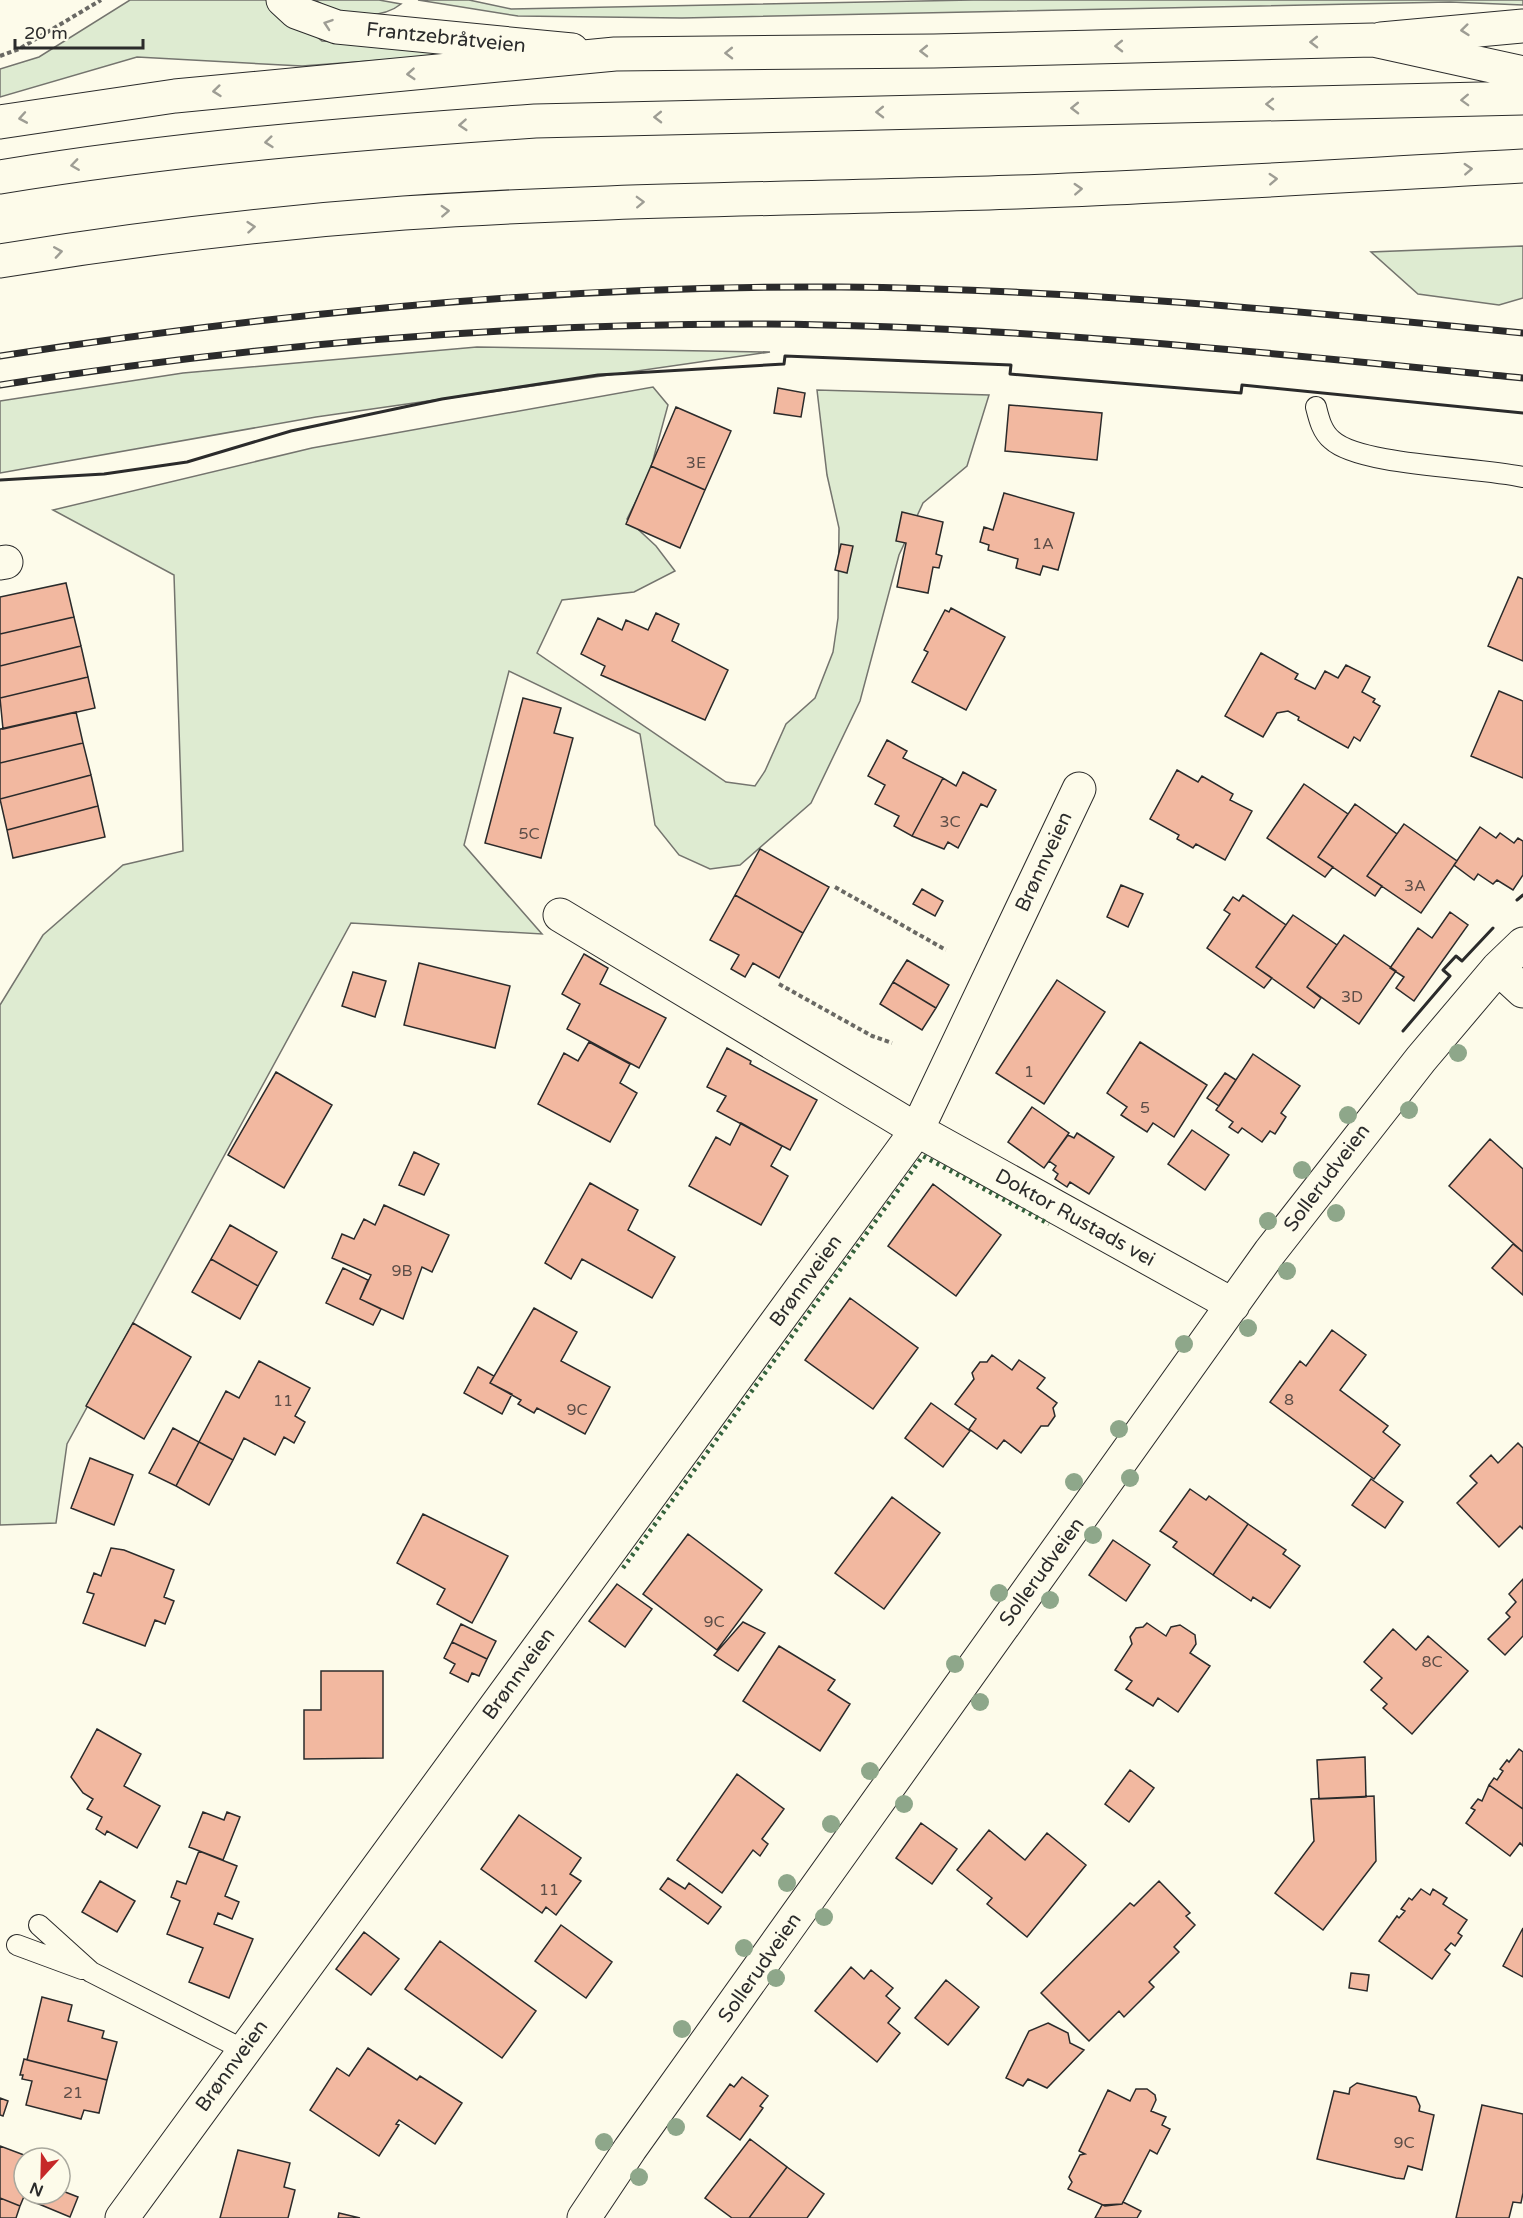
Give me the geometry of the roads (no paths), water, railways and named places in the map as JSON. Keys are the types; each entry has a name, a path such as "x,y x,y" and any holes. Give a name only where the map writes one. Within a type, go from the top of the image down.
{"main road":[{"name":"Frantzebråtveien","path":"283,0 296,12 338,27 615,54"},
{"path":"0,122 198,93 615,54 934,51 1373,40 1523,26"},
{"path":"1373,40 1523,73"},
{"path":"0,177 72,165 227,147 381,131 535,120 1523,99"},
{"path":"0,261 94,246 242,228 403,213 590,204 1020,192 1523,166"},
{"name":"Brønnveien","path":"122,2218 916,1130 1079,789"},
{"path":"560,915 916,1130"},
{"name":"Sollerudveien","path":"584,2218 630,2149 1233,1305 1367,1126 1498,968 1523,944"},
{"path":"1498,968 1523,991"},
{"name":"Doktor Rustads vei","path":"916,1130 1233,1305"}],"lane":[{"path":"1316,407 1322,427 1332,440 1364,456 1523,477"},
{"path":"39,1925 90,1972"},
{"path":"17,1945 90,1972 244,2050"}],"railway":[{"path":"0,356 209,327 419,305 630,291 735,288 841,287 1012,292 1182,302 1523,333"},
{"path":"0,385 190,358 381,339 573,327 765,324 1050,335 1239,350 1523,378"}]}
